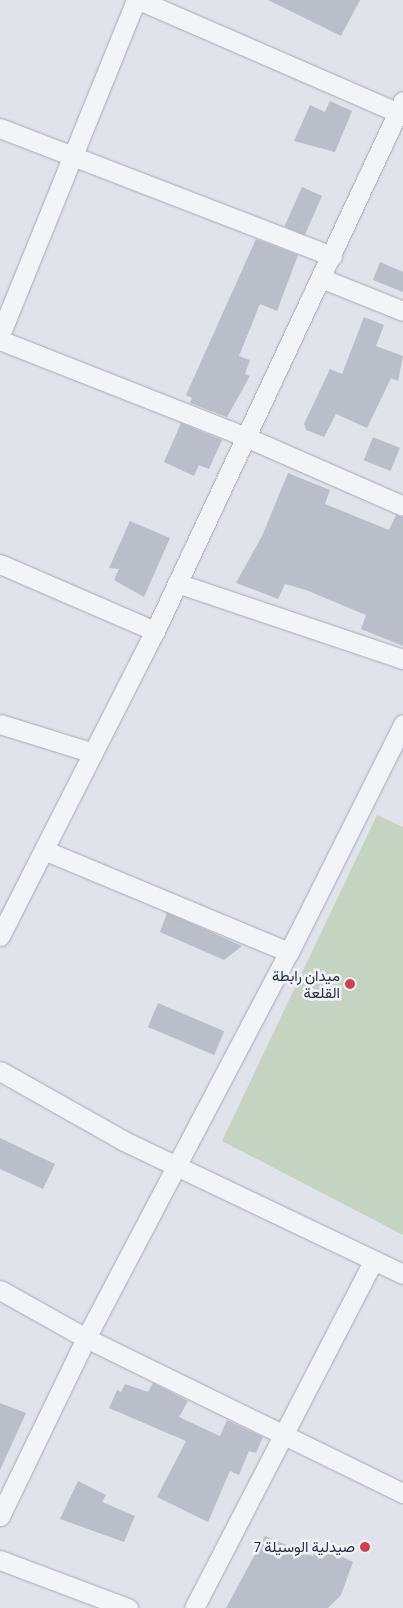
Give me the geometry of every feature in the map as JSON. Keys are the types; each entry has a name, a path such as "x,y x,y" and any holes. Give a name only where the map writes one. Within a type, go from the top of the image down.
{"street":[{"path":"0,335 138,0 401,110 155,631 46,851 4,918 0,936"},
{"path":"0,128 332,256"},
{"path":"322,278 403,311"},
{"path":"0,340 246,437 403,506"},
{"path":"0,564 155,631"},
{"path":"177,583 403,659"},
{"path":"0,724 93,753"},
{"path":"0,1516 86,1338 178,1168 403,724"},
{"path":"46,851 289,952"},
{"path":"0,1071 178,1168 403,1274"},
{"path":"194,1608 281,1435 373,1261"},
{"path":"0,1290 86,1338 403,1494"},
{"path":"0,1560 128,1608"}],"green space":[{"name":"ميدان رابطة القلعة","path":"377,815 403,827 403,1235 222,1141"}],"building":[{"path":"268,0 360,0 341,36"},
{"path":"330,101 352,111 335,152 294,141 310,105 325,112"},
{"path":"302,187 322,196 305,235 285,226"},
{"path":"256,239 298,255 277,311 260,304 239,356 250,360 245,374 250,376 227,417 190,403 192,398 186,395"},
{"path":"380,262 403,272 403,292 373,280"},
{"path":"364,317 384,325 376,346 403,356 398,381 391,378 367,428 336,414 324,437 306,430 304,424 330,369 342,374"},
{"path":"181,423 222,440 209,469 199,465 194,476 164,462"},
{"path":"373,437 400,448 391,471 364,460"},
{"path":"288,473 330,490 325,504 389,530 396,515 403,517 403,646 361,629 366,615 306,590 285,584 278,599 236,583 262,536"},
{"path":"130,521 170,538 144,597 114,580 119,569 109,568"},
{"path":"167,913 242,946 224,960 160,932"},
{"path":"158,1003 224,1031 214,1055 148,1027"},
{"path":"0,1138 55,1164 43,1189 0,1169"},
{"path":"153,1383 188,1401 179,1417 220,1436 227,1420 263,1437 256,1453 249,1451 239,1475 230,1471 208,1522 157,1497 186,1441 109,1408 117,1390 121,1392 125,1384 148,1392"},
{"path":"0,1403 26,1413 0,1470"},
{"path":"78,1481 106,1495 102,1502 135,1516 124,1542 60,1519"},
{"path":"265,1536 313,1556 318,1545 353,1562 341,1595 328,1608 226,1608"}],"place":[{"name":"ميدان رابطة القلعة","path":"350,984"},
{"name":"صيدلية الوسيلة 7","path":"365,1547"}]}
